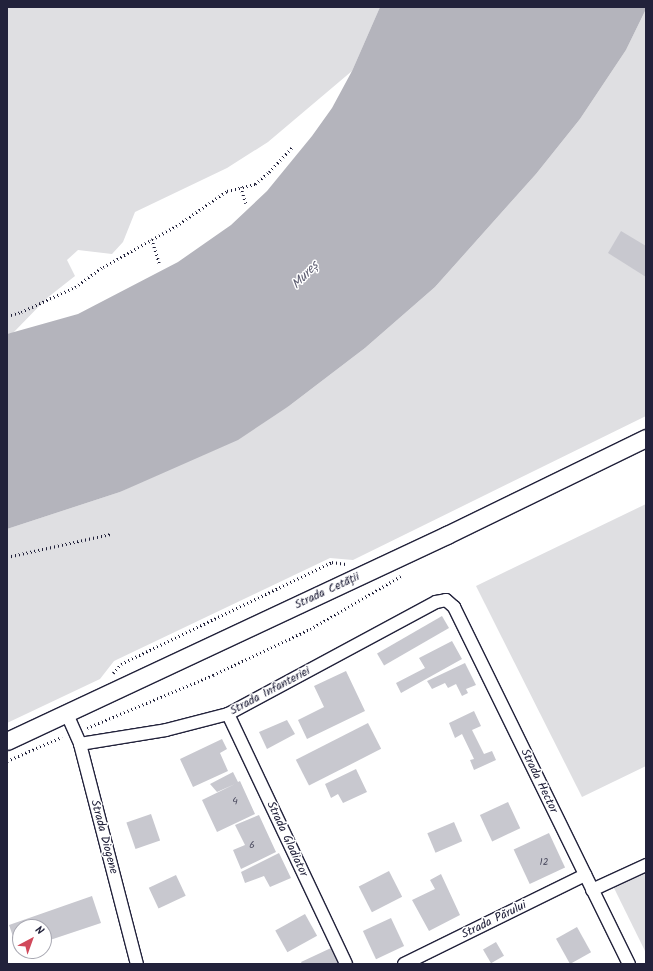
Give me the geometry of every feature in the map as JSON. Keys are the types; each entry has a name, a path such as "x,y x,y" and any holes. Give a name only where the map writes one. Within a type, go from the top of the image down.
{"street":[{"name":"Strada Cetății","path":"7,741 66,712 448,535 646,438"},
{"name":"Strada Infanteriei","path":"80,744 166,730 228,714 436,602 446,600"},
{"name":"Strada Hector","path":"446,600 454,607 629,964"},
{"name":"Strada Diogene","path":"66,712 80,744 137,964"},
{"name":"Strada Gladiator","path":"228,714 346,964"},
{"path":"592,890 646,864"},
{"name":"Strada Părului","path":"404,964 585,875"}],"path":[{"path":"7,316 20,312 75,287 103,267 176,226 227,191 255,184 269,172 293,146"},
{"path":"241,187 246,203"},
{"path":"152,239 160,265"},
{"path":"7,558 111,534"},
{"path":"7,761 75,731 96,724 213,675 310,629 404,575"}],"shaded area":[{"path":"7,7 380,7 352,71 268,142 227,168 135,212 123,242 112,254 78,250 67,260 75,276 47,298 13,333 7,334"},
{"path":"646,9 646,416 353,560 330,558 114,661 100,679 7,723 7,529 120,492 289,406 365,348 435,287 536,174 580,119 626,50"},
{"path":"646,504 646,766 582,797 476,586"},
{"path":"646,873 646,953 614,888"}],"water":[{"name":"Mureș","path":"380,7 646,7 646,9 626,50 580,119 536,174 435,287 365,348 289,406 238,440 120,492 7,529 7,334 78,314 178,262 231,225 267,191 312,136 332,108 352,71"}],"building":[{"path":"621,231 646,246 646,277 608,253"},
{"path":"442,616 449,628 384,666 377,654"},
{"path":"452,641 462,659 401,693 396,683 425,668 419,658"},
{"path":"465,663 476,685 466,689 468,693 462,696 456,684 448,688 445,683 432,689 427,681"},
{"path":"346,671 365,711 307,739 298,720 324,707 314,686"},
{"path":"474,711 481,726 472,730 484,754 492,751 496,760 474,770 470,760 474,759 462,734 455,738 449,723"},
{"path":"287,720 295,734 267,749 259,732"},
{"path":"368,723 381,749 309,786 296,760"},
{"path":"222,739 227,749 220,753 228,771 193,787 180,759"},
{"path":"356,769 367,792 343,803 338,794 331,798 325,784"},
{"path":"233,772 238,782 240,781 255,814 217,832 202,800 235,784 217,792 210,784"},
{"path":"508,802 520,828 492,841 480,815"},
{"path":"151,814 160,840 136,849 126,822"},
{"path":"259,815 276,852 241,869 233,850 245,845 235,825"},
{"path":"454,822 462,841 436,853 427,833"},
{"path":"549,833 565,867 530,884 514,849"},
{"path":"279,853 291,878 270,887 264,876 245,883 241,872"},
{"path":"389,871 402,897 372,912 359,886"},
{"path":"441,874 460,915 429,931 412,900 435,889 430,880"},
{"path":"176,875 186,896 159,909 149,888"},
{"path":"92,896 101,923 52,939 52,919 26,919"},
{"path":"305,914 317,936 287,952 275,930"},
{"path":"391,918 404,946 376,959 363,931"},
{"path":"12,924 12,934 9,925"},
{"path":"577,927 591,952 570,964 556,939"},
{"path":"496,942 504,956 491,963 483,950"},
{"path":"331,948 338,964 302,964 301,962"}]}
